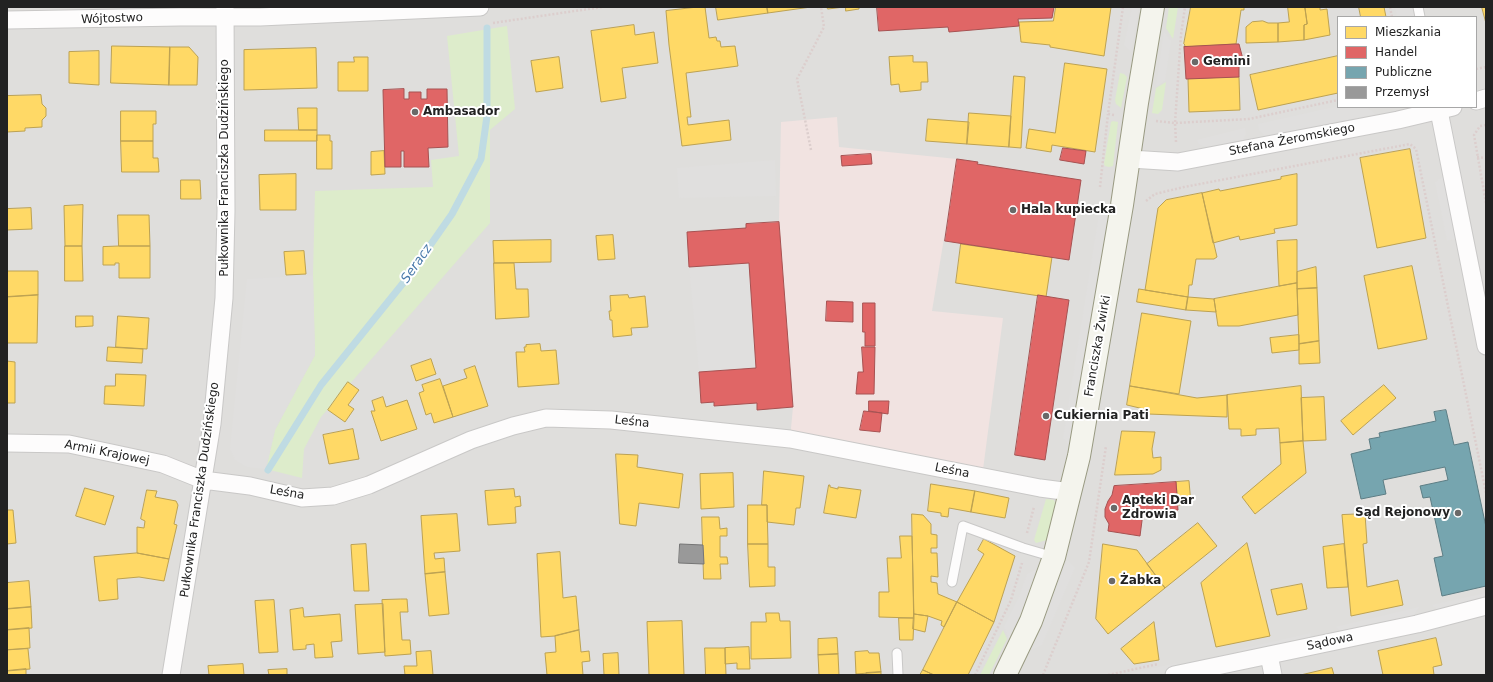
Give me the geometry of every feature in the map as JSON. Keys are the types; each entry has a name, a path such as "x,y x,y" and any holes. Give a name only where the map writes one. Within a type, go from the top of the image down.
{"main road":[{"name":"Franciszka Żwirki","path":"1005,675 1031,621 1054,557 1080,456 1130,159 1137,103 1153,7"}],"street":[{"name":"Wójtostwo","path":"7,20 225,12 260,17 469,7"},
{"name":"Pułkownika Franciszka Dudzińskiego","path":"171,675 212,424 224,298 226,211 225,12"},
{"name":"Stefana Żeromskiego","path":"1130,159 1178,162 1390,122 1443,108"},
{"path":"1443,108 1486,346"},
{"name":"Leśna","path":"203,480 250,486 302,498 333,496 369,485 471,440 514,426 546,418 612,420 790,439 1040,488 1071,492"},
{"name":"Armii Krajowej","path":"7,443 69,444 163,464 203,480"},
{"name":"Sądowa","path":"1174,675 1417,624 1486,606"},
{"path":"1269,655 1273,675"}],"lane":[{"path":"952,582 963,526 1023,548 1054,557"},
{"path":"897,653 898,675"}],"path":[{"path":"810,150 797,80 824,27 821,7"},
{"path":"1175,123 1181,35 1185,7"},
{"path":"1162,121 1175,123 1249,119 1337,100"},
{"path":"1099,193 1108,114"},
{"path":"1486,125 1480,126 1474,135 1486,203"},
{"path":"1146,205 1146,200 1155,194 1410,144 1416,149 1486,494"},
{"path":"1477,158 1486,158"}],"shaded area":[{"path":"7,7 1486,7 1486,675 7,675"},
{"path":"1132,7 1139,7 1131,53 1124,45"},
{"path":"1395,7 1413,7 1415,16 1397,16"},
{"path":"1164,31 1171,41 1165,81 1156,87"},
{"path":"1337,106 1337,108 1368,108 1376,114 1266,137 1259,130 1258,124"},
{"path":"837,117 839,147 957,159 932,311 1003,318 982,477 790,439 793,407 779,222 781,122"},
{"path":"1245,128 1246,134 1242,143 1213,150 1199,144 1197,140"},
{"path":"775,160 776,196 679,198 677,168"},
{"path":"1443,176 1456,239 1447,241 1435,182"},
{"path":"1109,212 1071,448 1063,438 1099,214"},
{"path":"749,263 756,368 699,372 689,267"},
{"path":"313,275 315,355 275,430 266,469 247,467 235,460 230,449 247,279"},
{"path":"1067,560 1075,568 1042,645 1030,650"},
{"path":"1039,568 1027,603 1009,641 1004,627 1018,599 1027,574"},
{"path":"1486,593 1486,602 1442,612 1431,605"},
{"path":"1419,607 1413,618 1344,634 1335,627"},
{"path":"1311,633 1310,641 1244,656 1236,650"},
{"path":"1177,663 1175,671 1157,675 1121,675"}],"green space":[{"path":"1169,7 1178,7 1173,39 1166,28"},
{"path":"507,26 515,109 490,130 490,223 321,417 304,449 302,478 266,469 275,430 315,355 313,275 315,191 433,187 431,160 459,156 447,36"},
{"path":"1120,73 1127,77 1121,108 1116,104 1115,100"},
{"path":"1166,82 1162,110 1158,114 1152,113 1156,88"},
{"path":"1111,122 1118,122 1113,166 1109,167 1105,166 1104,164"},
{"path":"1046,499 1054,500 1055,515 1047,540 1036,543 1034,540"},
{"path":"1003,630 1007,639 989,675 980,675"}],"building: Mieszkania":[{"path":"705,7 709,38 716,37 717,41 720,41 721,47 735,46 738,66 686,73 691,117 687,117 688,125 729,120 731,140 682,146 666,11"},
{"path":"716,7 767,7 768,13 718,20"},
{"path":"767,7 811,7 768,13"},
{"path":"827,7 844,7 828,9"},
{"path":"846,7 859,7 859,9 846,11"},
{"path":"1056,7 1111,7 1104,56 1050,47 1050,45 1021,42 1019,22 1053,21"},
{"path":"1191,7 1244,7 1244,10 1241,10 1236,44 1184,47"},
{"path":"1288,7 1305,7 1307,24 1304,25 1304,40 1278,42 1278,23 1289,22"},
{"path":"1305,7 1320,7 1320,10 1327,9 1330,35 1304,40 1304,25 1307,24"},
{"path":"1359,7 1384,7 1386,16 1361,16"},
{"path":"1482,7 1486,7 1486,23"},
{"path":"1263,21 1268,23 1278,23 1278,42 1246,43 1246,27 1252,22"},
{"path":"634,25 635,35 654,32 658,63 622,68 626,98 601,102 591,31"},
{"path":"112,46 170,47 169,85 111,83"},
{"path":"170,47 189,47 198,57 197,85 169,85"},
{"path":"316,48 317,88 244,90 244,50"},
{"path":"99,51 99,85 69,83 69,52"},
{"path":"913,56 913,62 927,62 928,82 921,82 921,90 900,92 899,84 891,85 889,57"},
{"path":"1337,56 1337,93 1258,110 1250,75"},
{"path":"354,57 368,57 368,91 338,91 338,62 354,62"},
{"path":"559,57 563,88 536,92 531,61"},
{"path":"1065,63 1107,69 1095,152 1052,145 1051,152 1026,148 1029,129 1055,133"},
{"path":"1014,76 1025,77 1021,148 1009,147"},
{"path":"1239,77 1240,110 1189,112 1188,79"},
{"path":"41,95 42,104 46,108 46,116 42,120 42,127 25,128 25,131 7,132 7,96"},
{"path":"298,108 317,108 317,130 299,130"},
{"path":"121,111 156,111 156,124 153,124 153,141 121,141"},
{"path":"969,113 1011,116 1009,147 967,144"},
{"path":"928,119 969,122 967,144 926,141"},
{"path":"265,130 317,130 317,141 265,141"},
{"path":"317,135 330,135 330,141 332,141 332,169 317,169"},
{"path":"121,141 153,141 153,158 158,158 159,172 122,172"},
{"path":"1410,149 1426,238 1377,248 1360,158"},
{"path":"384,151 385,174 371,175 371,152"},
{"path":"296,174 296,210 260,210 259,175"},
{"path":"1297,174 1297,225 1274,229 1275,233 1240,240 1239,236 1213,243 1202,193 1281,179 1281,177"},
{"path":"181,180 200,180 201,199 181,199"},
{"path":"1202,193 1217,257 1214,259 1196,259 1192,285 1189,285 1188,297 1145,290 1158,208 1166,200"},
{"path":"83,205 82,246 65,246 64,206"},
{"path":"31,208 32,229 7,230 7,209"},
{"path":"118,215 149,215 150,246 119,246"},
{"path":"613,235 615,259 598,260 596,236"},
{"path":"551,240 551,262 494,263 493,241"},
{"path":"1297,240 1297,283 1279,286 1277,241"},
{"path":"961,244 1052,257 1046,297 956,283"},
{"path":"65,246 82,246 83,281 65,281"},
{"path":"150,246 150,278 119,278 119,263 115,263 115,265 103,265 103,247"},
{"path":"304,251 306,274 286,275 284,252"},
{"path":"494,263 514,263 516,289 528,289 529,317 496,319"},
{"path":"1412,266 1427,339 1378,349 1364,276"},
{"path":"1316,267 1317,288 1297,289 1297,272"},
{"path":"7,271 38,271 38,295 7,297"},
{"path":"1297,283 1298,315 1239,326 1218,326 1214,299"},
{"path":"1317,288 1319,341 1299,344 1297,289"},
{"path":"1139,289 1188,297 1186,310 1137,302"},
{"path":"38,295 37,343 7,343 7,297"},
{"path":"628,295 629,298 645,296 648,327 631,328 632,335 613,337 612,320 610,320 609,311 611,311 610,296"},
{"path":"1188,297 1214,299 1216,312 1186,310"},
{"path":"1142,313 1191,321 1179,394 1130,386"},
{"path":"76,316 93,316 93,326 76,327"},
{"path":"118,316 149,318 147,349 116,347"},
{"path":"1299,335 1299,350 1272,353 1270,338"},
{"path":"1319,341 1320,363 1299,364 1299,344"},
{"path":"540,344 541,351 556,350 559,384 518,387 516,352 525,352 524,347 526,347 526,345"},
{"path":"108,347 143,349 142,363 107,361"},
{"path":"431,359 436,374 416,381 411,366"},
{"path":"7,361 15,362 15,403 7,403"},
{"path":"475,366 488,406 453,417 443,386 467,378 464,370"},
{"path":"116,374 146,375 144,406 104,404 105,386 115,386"},
{"path":"440,379 453,417 434,423 431,413 426,415 419,393 424,391 422,385"},
{"path":"348,382 359,390 348,405 354,409 345,422 328,410"},
{"path":"1384,385 1396,398 1353,435 1341,421"},
{"path":"1130,386 1197,398 1227,395 1227,417 1148,414 1148,410 1127,405"},
{"path":"1301,386 1303,441 1280,443 1279,428 1256,429 1256,435 1241,436 1241,429 1229,429 1227,395"},
{"path":"383,397 386,407 407,400 417,429 381,441 371,411 375,411 372,401"},
{"path":"1324,397 1326,440 1303,441 1301,398"},
{"path":"353,429 359,459 329,464 323,435"},
{"path":"1122,431 1155,432 1152,449 1153,458 1161,457 1161,470 1153,474 1115,475"},
{"path":"1303,441 1306,473 1255,514 1242,497 1281,464 1280,443"},
{"path":"616,454 638,455 637,467 683,474 679,508 639,503 636,526 620,524"},
{"path":"764,471 804,476 800,508 796,508 794,525 767,522 767,505 762,505"},
{"path":"733,473 734,507 701,509 700,474"},
{"path":"1189,481 1191,504 1178,505 1176,482"},
{"path":"931,484 975,491 971,512 949,508 948,517 941,516 941,513 928,511"},
{"path":"829,485 830,487 838,489 838,487 861,490 856,518 824,513"},
{"path":"85,488 114,496 105,525 76,516"},
{"path":"514,489 515,497 520,496 521,506 515,507 516,523 488,525 485,491"},
{"path":"147,490 157,491 155,497 176,501 178,505 174,524 177,525 169,559 137,553 137,527 144,528 145,521 141,519"},
{"path":"975,491 1009,498 1005,518 971,512"},
{"path":"748,505 767,505 768,544 748,544"},
{"path":"7,510 13,510 16,543 7,544"},
{"path":"457,514 460,551 434,553 435,559 444,558 445,572 425,574 421,516"},
{"path":"912,514 923,515 931,524 931,534 937,535 937,548 931,548 931,553 937,553 938,577 931,576 931,582 937,583 938,594 957,602 944,627 941,625 942,621 928,616 914,614"},
{"path":"1365,514 1367,543 1363,544 1367,587 1398,580 1403,605 1351,616 1342,515"},
{"path":"702,517 719,517 720,529 727,528 727,536 720,536 720,557 727,557 728,564 720,564 721,579 704,579"},
{"path":"1198,523 1217,546 1165,588 1147,564"},
{"path":"900,536 912,536 914,618 879,617 879,592 889,592 887,558 901,558"},
{"path":"984,539 1015,556 994,622 957,602 984,554 978,550"},
{"path":"1247,543 1270,636 1216,647 1201,583"},
{"path":"366,544 369,591 354,591 351,545"},
{"path":"748,544 768,544 768,567 775,567 775,586 750,587"},
{"path":"1103,544 1137,550 1165,588 1108,634 1096,619"},
{"path":"1344,544 1348,587 1327,588 1323,547"},
{"path":"560,552 563,598 576,596 579,630 555,636 541,637 537,554"},
{"path":"137,553 169,559 164,581 139,577 117,579 118,599 99,601 94,557"},
{"path":"445,572 449,614 429,616 425,574"},
{"path":"29,581 31,607 7,609 7,583"},
{"path":"1302,584 1307,609 1277,615 1271,590"},
{"path":"407,599 408,612 400,612 402,640 410,640 411,654 385,656 382,600"},
{"path":"274,600 278,652 259,653 255,601"},
{"path":"957,602 994,622 968,675 934,675 923,670"},
{"path":"383,604 385,652 358,654 355,605"},
{"path":"31,607 32,628 7,630 7,609"},
{"path":"303,608 304,617 340,614 342,641 331,642 333,657 315,658 314,644 306,645 306,649 293,650 290,610"},
{"path":"766,613 779,613 780,621 790,621 791,658 751,659 751,622 766,622"},
{"path":"914,614 928,616 925,632 913,629"},
{"path":"899,618 914,618 913,640 900,640"},
{"path":"682,621 684,675 649,675 647,622"},
{"path":"1154,622 1159,660 1134,664 1121,649"},
{"path":"29,628 30,648 7,650 7,630"},
{"path":"579,630 581,652 589,651 590,661 582,662 583,675 547,675 545,653 556,652 555,636"},
{"path":"837,638 838,654 818,655 818,639"},
{"path":"1436,638 1442,665 1433,667 1434,675 1383,675 1378,651"},
{"path":"749,647 750,669 737,669 737,663 725,664 725,648"},
{"path":"705,648 725,648 726,675 706,675"},
{"path":"28,649 30,669 7,671 7,650"},
{"path":"431,651 433,675 405,675 404,666 417,666 416,652"},
{"path":"868,651 869,653 879,653 881,672 856,674 855,652"},
{"path":"618,653 619,675 604,675 603,654"},
{"path":"838,654 839,675 819,675 818,655"},
{"path":"243,664 244,675 209,675 208,666"},
{"path":"1332,668 1334,675 1301,675"},
{"path":"26,669 26,675 7,675 7,671"},
{"path":"287,669 287,675 269,675 268,670"},
{"path":"923,670 934,675 920,675"},
{"path":"881,672 881,675 866,675 866,673"}],"building: Handel":[{"path":"877,7 1054,7 1052,18 1018,19 1019,26 949,32 948,27 879,31"},
{"path":"1239,44 1244,63 1242,66 1239,66 1239,77 1186,79 1184,47"},
{"path":"404,89 404,99 409,99 409,92 421,92 421,99 427,99 427,89 447,89 448,147 428,148 429,167 404,167 404,151 401,151 401,167 385,167 383,90"},
{"path":"1063,148 1086,151 1084,164 1060,160"},
{"path":"871,154 872,164 842,166 841,156"},
{"name":"Hala kupiecka","path":"957,159 978,162 977,164 1081,180 1069,260 945,241"},
{"path":"779,222 793,407 757,410 757,403 714,406 714,402 701,403 699,372 756,368 749,263 689,267 687,232 746,228 746,224"},
{"path":"1038,295 1069,300 1045,460 1015,455"},
{"path":"827,301 853,302 853,322 826,321"},
{"path":"863,303 875,303 875,346 865,346 865,332 863,332"},
{"path":"862,347 875,347 874,394 856,394 858,372 863,372"},
{"path":"869,401 889,401 888,414 869,411"},
{"path":"864,411 882,413 880,432 860,430"},
{"path":"1176,482 1178,510 1143,513 1140,536 1108,531 1109,524 1105,517 1105,509 1112,495 1114,486"}],"building: Publiczne":[{"name":"Sąd Rejonowy","path":"1446,410 1454,445 1468,442 1486,527 1486,586 1442,596 1434,558 1443,556 1430,497 1423,498 1420,486 1448,480 1445,467 1383,480 1386,494 1361,499 1351,454 1371,449 1369,439 1380,437 1379,433 1436,421 1434,412"}],"building: Przemysł":[{"path":"680,544 703,545 704,564 679,563"}],"waterway":[{"name":"Seracz","path":"268,470 321,385 408,277 452,214 481,159 487,116 487,28"}],"place":[{"name":"Gemini","path":"1195,62"},
{"name":"Ambasador","path":"415,112"},
{"name":"Hala kupiecka","path":"1013,210"},
{"name":"Cukiernia Pati","path":"1046,416"},
{"name":"Apteki Dar Zdrowia","path":"1114,508"},
{"name":"Sąd Rejonowy","path":"1458,513"},
{"name":"Żabka","path":"1112,581"}]}
